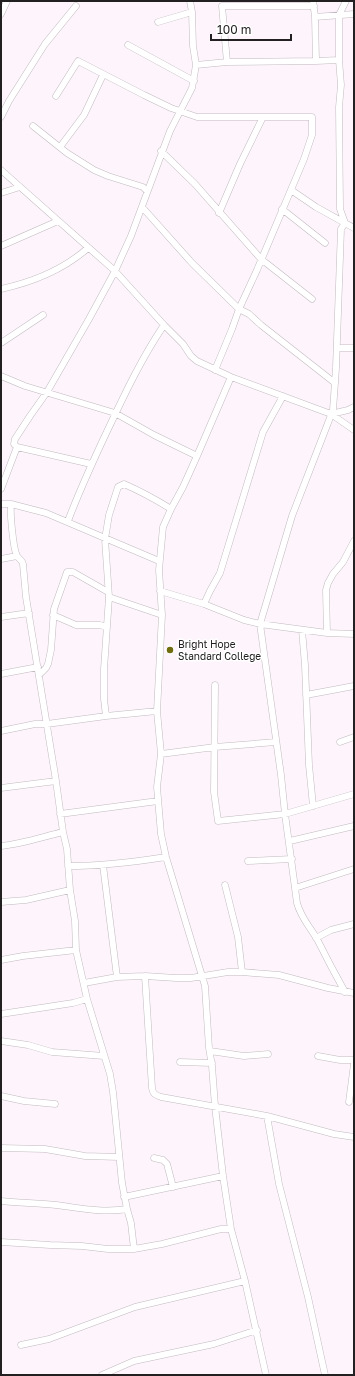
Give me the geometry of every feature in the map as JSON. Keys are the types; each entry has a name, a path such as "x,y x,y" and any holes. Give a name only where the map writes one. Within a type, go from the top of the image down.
{"street":[{"path":"1,14 7,1"},
{"path":"1,489 17,448 14,444 16,439 47,392 115,271 131,236 161,151 192,88 196,65 193,46 192,12 190,1"},
{"path":"345,223 340,209 339,107 341,85 339,60 339,15 346,1"},
{"path":"227,62 222,6 314,3 316,61"},
{"path":"1,117 9,100 45,44 76,6"},
{"path":"158,22 192,12"},
{"path":"315,17 354,14"},
{"path":"128,44 194,80"},
{"path":"196,65 227,62 339,60"},
{"path":"56,96 78,61 144,95 181,111 197,116 312,117 312,136 291,190 239,309 215,370"},
{"path":"60,147 84,115 103,75"},
{"path":"219,213 240,164 263,117"},
{"path":"33,126 67,153 94,170 147,188"},
{"path":"161,151 195,184 261,259 312,298"},
{"path":"1,170 115,271 183,344 194,358 231,377 331,414 354,430"},
{"path":"1,193 20,187"},
{"path":"291,190 316,207 354,228"},
{"path":"142,207 192,264 239,309 249,314 260,325 335,383"},
{"path":"282,209 325,243"},
{"path":"1,246 58,221"},
{"path":"345,223 341,229 334,406 292,516 260,624 285,814 290,841 295,888 300,912 345,992"},
{"path":"1,289 42,278 77,258 88,248"},
{"path":"1,343 43,315"},
{"path":"68,521 77,495 115,413 148,349 164,325"},
{"path":"337,348 354,348"},
{"path":"1,376 25,386 115,413 154,435 197,456"},
{"path":"231,377 183,487 163,527 159,561 162,615 157,711 161,754 158,801 161,834 166,856 205,986 215,1106 231,1229 257,1330 266,1375"},
{"path":"204,604 220,573 263,432 283,396"},
{"path":"331,414 348,410 354,406"},
{"path":"17,448 91,464"},
{"path":"106,716 104,699 103,626 107,616 109,594 105,539 109,515 118,487 124,484 152,497 171,509"},
{"path":"1,504 11,504 46,513 68,521 105,539 159,561"},
{"path":"11,504 11,524 17,556 23,564 29,613 60,814 67,849 70,890 75,920 76,950 87,999 110,1074 124,1197 134,1249"},
{"path":"327,633 326,590 328,583 343,562 354,540"},
{"path":"1,560 17,556"},
{"path":"39,675 46,668 49,659 54,624 53,615 56,601 67,572 73,572 109,594 162,615"},
{"path":"160,591 204,604 244,620 260,624 327,633 354,634"},
{"path":"1,617 29,613"},
{"path":"53,615 76,625 103,626"},
{"path":"302,630 309,765 313,806"},
{"path":"1,674 38,667"},
{"path":"215,685 214,792 218,821 285,814 354,794"},
{"path":"306,695 354,686"},
{"path":"1,731 35,724 47,724 157,711"},
{"path":"340,742 354,737"},
{"path":"161,754 215,747 276,742"},
{"path":"1,788 56,781"},
{"path":"60,814 158,801"},
{"path":"290,841 354,826"},
{"path":"1,846 11,845 38,837 63,832"},
{"path":"68,866 103,865 142,861 166,856"},
{"path":"248,861 292,859"},
{"path":"103,865 117,977"},
{"path":"295,888 354,869"},
{"path":"225,885 238,937 242,972"},
{"path":"1,902 26,900 70,890"},
{"path":"316,938 332,930 354,924"},
{"path":"1,960 76,950"},
{"path":"84,983 117,977 145,976 191,978 201,975 242,972 279,975 345,992 354,992"},
{"path":"145,976 153,1093 161,1097 267,1116 354,1138"},
{"path":"1,1014 72,1003 87,999"},
{"path":"1,1041 52,1052 104,1056"},
{"path":"210,1051 244,1056 268,1054"},
{"path":"318,1056 354,1064 349,1102"},
{"path":"180,1062 212,1062"},
{"path":"1,1096 24,1101 55,1104"},
{"path":"267,1116 279,1184 308,1297 325,1375"},
{"path":"1,1148 45,1150 86,1156 119,1157"},
{"path":"154,1158 163,1160 167,1164 173,1187"},
{"path":"124,1197 223,1176"},
{"path":"1,1201 100,1210 127,1210"},
{"path":"1,1242 82,1246 108,1249 134,1249 162,1244 221,1229 231,1229"},
{"path":"21,1345 49,1338 135,1308 245,1281"},
{"path":"102,1375 134,1361 214,1344 257,1330"}],"place":[{"name":"Bright Hope Standard College","path":"170,650"}]}
